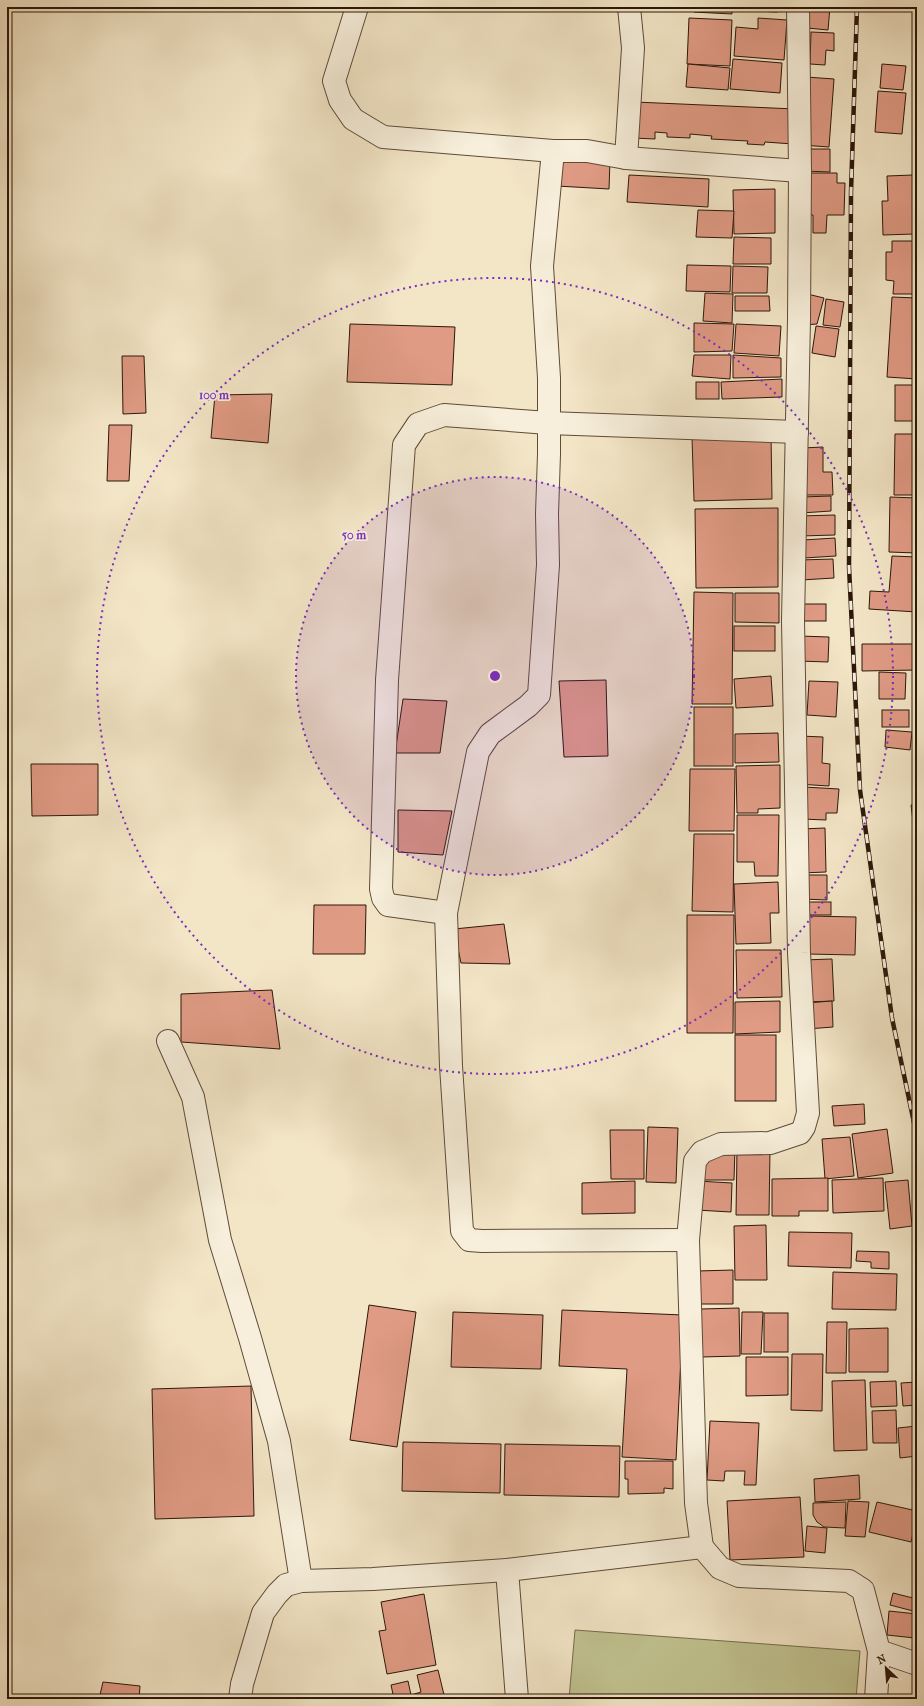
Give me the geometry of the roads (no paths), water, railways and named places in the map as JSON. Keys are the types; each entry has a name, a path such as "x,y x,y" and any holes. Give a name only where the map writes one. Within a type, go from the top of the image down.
{"street":[{"path":"357,7 334,81 340,100 353,119 383,137 553,151 587,151 626,158 800,171"},
{"path":"626,158 633,48 629,7"},
{"path":"798,7 800,171 793,629 799,954 808,1113 804,1127 800,1133 770,1143 721,1144 702,1152 695,1161 688,1240 696,1504 702,1547 720,1568 739,1576 849,1581 863,1590 879,1651 876,1699"},
{"path":"553,151 542,266 549,378 548,565 539,695 528,706 490,734 478,752 446,913 451,1066 462,1231 469,1240 482,1242 688,1240"},
{"path":"446,913 388,905 383,898 381,889 387,680 404,446 418,424 444,415 548,423 797,432"},
{"path":"168,1041 193,1097 220,1240 279,1441 301,1581"},
{"path":"240,1699 242,1684 263,1613 277,1594 286,1585 301,1581 373,1579 507,1570 702,1547"},
{"path":"507,1570 516,1699"},
{"path":"879,1651 917,1664"}],"railway":[{"path":"857,7 851,192 849,567 860,790 892,1018 917,1137"}]}
